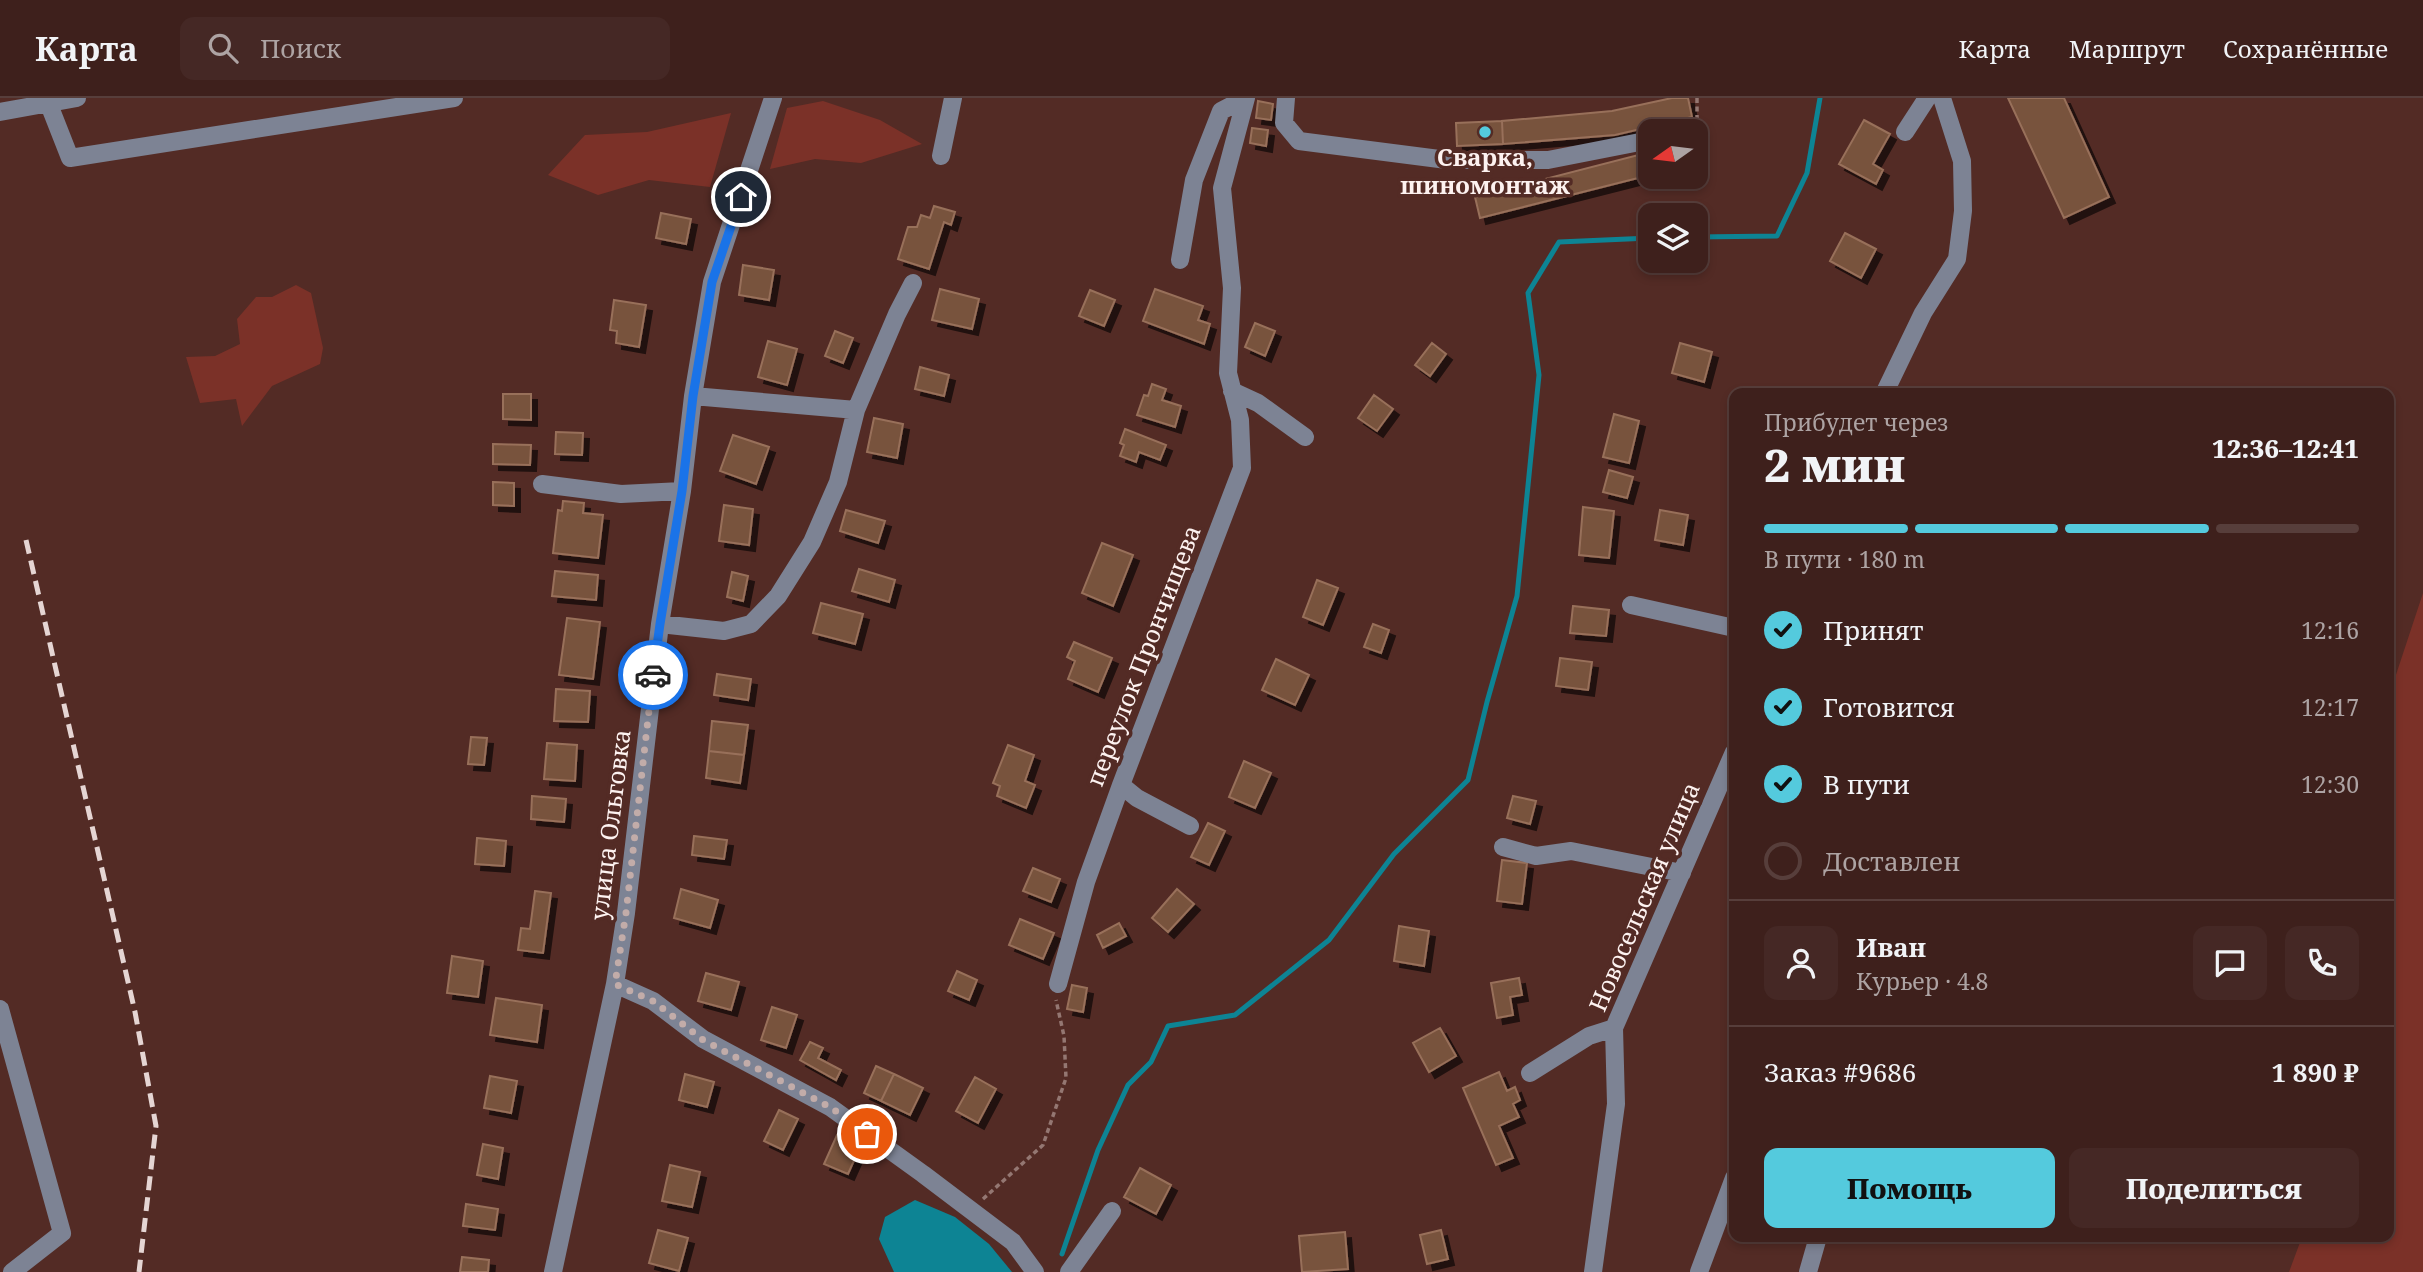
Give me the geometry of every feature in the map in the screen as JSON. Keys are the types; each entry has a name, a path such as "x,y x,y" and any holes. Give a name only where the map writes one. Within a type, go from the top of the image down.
{"street":[{"path":"0,112 77,98"},
{"path":"48,102 70,158 454,98"},
{"name":"улица Ольговка","path":"553,1272 615,984 626,913 660,624 712,282 773,98"},
{"path":"941,156 953,98"},
{"path":"1180,260 1194,180 1221,111 1246,98"},
{"name":"переулок Прончищева","path":"1058,984 1086,882 1242,468 1240,420 1228,373 1232,288 1222,188 1246,98"},
{"path":"1286,98 1284,123 1300,141 1447,160 1548,160 1638,142"},
{"path":"1905,132 1927,98"},
{"path":"1887,388 1923,313 1957,259 1963,211 1962,161 1942,98"},
{"path":"660,624 724,631 751,624 778,596 812,542 838,482 856,410 913,283"},
{"path":"1233,391 1258,403 1305,437"},
{"path":"693,396 856,410"},
{"path":"542,484 621,494 682,491"},
{"path":"1631,605 1729,627"},
{"name":"Новосельская улица","path":"1593,1272 1616,1104 1614,1028 1729,764"},
{"path":"1121,785 1137,798 1190,826"},
{"path":"1503,847 1536,856 1571,850 1682,873"},
{"path":"615,984 653,1001 703,1040 830,1107 1013,1242 1035,1272"},
{"path":"0,1009 62,1233 12,1272"},
{"path":"1530,1073 1589,1036 1614,1028"},
{"path":"1699,1272 1729,1191"},
{"path":"1069,1272 1112,1211"},
{"path":"1808,1272 1817,1242"}],"path":[{"path":"1697,98 1697,119"},
{"path":"982,1199 1044,1145 1066,1078 1064,1036 1056,1000 1058,984"}],"shaded area":[{"path":"823,101 880,120 922,144 861,163 815,159 770,169 787,108"},
{"path":"731,113 710,187 649,180 598,195 548,175 585,135 647,132"},
{"path":"296,285 311,293 323,348 320,364 272,386 242,426 236,399 200,403 186,357 215,356 240,344 237,319 256,297 272,297"},
{"path":"2423,593 2423,1272 2289,1272 2300,1242 2394,1242 2394,681"}],"water":[{"path":"915,1200 955,1217 989,1244 1012,1272 894,1272 879,1239 885,1217"}],"building":[{"path":"1672,98 1688,98 1692,117 1638,119 1638,130 1615,135 1503,144 1502,121 1612,111"},
{"path":"2008,98 2064,98 2109,197 2064,218"},
{"path":"1258,101 1273,104 1271,120 1256,118"},
{"path":"1864,120 1890,134 1873,164 1883,170 1876,184 1839,164"},
{"path":"1502,121 1503,144 1457,146 1456,123"},
{"path":"1252,128 1268,130 1266,146 1250,143"},
{"path":"1638,155 1638,178 1480,218 1475,197"},
{"path":"934,206 955,212 951,225 944,222 929,269 898,259 908,227 917,227 921,215 930,218"},
{"path":"661,213 691,219 686,244 656,238"},
{"path":"1845,233 1876,249 1861,278 1830,261"},
{"path":"743,265 774,270 769,300 739,295"},
{"path":"940,289 979,299 972,329 932,320"},
{"path":"1155,289 1203,306 1198,320 1210,324 1204,344 1143,321"},
{"path":"1090,290 1115,300 1104,326 1079,316"},
{"path":"614,300 646,305 639,347 616,343 617,331 610,330"},
{"path":"1255,323 1275,331 1265,356 1245,347"},
{"path":"835,331 853,338 843,363 825,356"},
{"path":"768,341 797,349 787,385 758,377"},
{"path":"1432,343 1446,354 1430,376 1415,365"},
{"path":"1680,343 1712,352 1704,382 1672,373"},
{"path":"920,367 949,375 944,396 915,389"},
{"path":"1152,384 1166,389 1162,400 1181,406 1175,427 1137,415 1144,395 1148,396"},
{"path":"503,394 531,394 531,420 503,419"},
{"path":"1374,395 1393,409 1377,431 1358,418"},
{"path":"1614,414 1639,421 1629,463 1603,457"},
{"path":"874,418 903,424 897,458 867,452"},
{"path":"1125,429 1166,445 1160,460 1139,452 1136,462 1120,456 1124,445 1120,443"},
{"path":"556,432 583,433 582,455 555,454"},
{"path":"733,435 769,447 756,484 720,471"},
{"path":"493,444 531,445 530,465 493,464"},
{"path":"1609,470 1633,477 1627,498 1603,492"},
{"path":"493,482 514,483 514,506 493,505"},
{"path":"563,501 584,503 583,513 603,515 598,558 553,553 558,510 562,511"},
{"path":"724,505 753,509 749,545 719,541"},
{"path":"1583,507 1614,511 1609,558 1579,555"},
{"path":"846,510 885,521 878,543 840,531"},
{"path":"1660,510 1688,515 1683,545 1655,540"},
{"path":"1102,543 1133,555 1113,606 1082,593"},
{"path":"859,569 895,580 889,602 852,591"},
{"path":"555,571 598,575 596,600 552,596"},
{"path":"732,572 748,576 743,601 727,597"},
{"path":"1317,580 1338,588 1323,625 1303,617"},
{"path":"821,603 863,614 855,644 813,633"},
{"path":"1573,606 1609,610 1606,636 1570,633"},
{"path":"567,618 600,622 593,679 559,675"},
{"path":"1373,624 1389,630 1381,653 1364,647"},
{"path":"1074,642 1112,658 1098,692 1068,679 1075,661 1067,657"},
{"path":"1560,658 1592,662 1588,690 1556,686"},
{"path":"1276,659 1309,675 1295,705 1262,690"},
{"path":"717,674 751,679 748,700 714,695"},
{"path":"556,689 590,691 588,722 554,721"},
{"path":"712,721 748,725 744,755 709,751"},
{"path":"471,737 487,738 484,765 468,764"},
{"path":"547,743 577,745 575,781 544,779"},
{"path":"1008,745 1034,755 1025,781 1035,785 1026,808 997,796 1000,786 993,783"},
{"path":"709,751 744,755 740,783 706,778"},
{"path":"1244,761 1271,773 1255,808 1229,797"},
{"path":"532,796 566,799 564,822 531,819"},
{"path":"1513,796 1536,801 1530,824 1507,818"},
{"path":"1208,823 1225,831 1209,865 1191,857"},
{"path":"694,836 727,840 724,859 692,855"},
{"path":"477,838 506,841 504,866 475,864"},
{"path":"1502,860 1527,863 1522,904 1497,901"},
{"path":"1033,868 1060,879 1051,902 1023,891"},
{"path":"681,889 718,900 710,928 674,918"},
{"path":"1177,889 1194,904 1168,932 1152,918"},
{"path":"535,891 551,893 543,953 518,950 521,928 530,929"},
{"path":"1020,919 1054,933 1043,959 1009,945"},
{"path":"1119,923 1126,936 1103,948 1097,935"},
{"path":"1399,926 1429,931 1424,966 1394,961"},
{"path":"452,956 483,961 478,997 447,993"},
{"path":"957,971 977,980 969,1000 948,991"},
{"path":"706,973 739,982 731,1010 698,1001"},
{"path":"1519,978 1522,995 1510,997 1513,1015 1497,1018 1491,983"},
{"path":"1072,985 1087,988 1083,1012 1067,1009"},
{"path":"496,998 542,1005 537,1042 490,1035"},
{"path":"772,1007 797,1015 786,1048 761,1040"},
{"path":"1440,1028 1456,1056 1429,1072 1413,1043"},
{"path":"810,1042 823,1048 818,1058 841,1070 836,1080 800,1060"},
{"path":"876,1066 894,1074 881,1101 864,1093"},
{"path":"1499,1072 1507,1091 1515,1087 1520,1100 1513,1104 1519,1117 1499,1126 1513,1158 1496,1165 1463,1088"},
{"path":"685,1074 714,1082 707,1107 679,1100"},
{"path":"894,1074 923,1088 910,1115 881,1101"},
{"path":"490,1076 517,1081 511,1113 484,1108"},
{"path":"975,1077 996,1089 978,1123 956,1111"},
{"path":"779,1110 798,1119 783,1150 764,1141"},
{"path":"837,1135 861,1145 848,1174 824,1164"},
{"path":"483,1144 503,1148 498,1179 477,1175"},
{"path":"670,1165 700,1172 692,1207 662,1201"},
{"path":"1140,1168 1171,1185 1156,1214 1124,1197"},
{"path":"466,1204 498,1209 495,1230 463,1226"},
{"path":"658,1230 688,1238 679,1271 649,1263"},
{"path":"1441,1230 1448,1259 1427,1264 1420,1235"},
{"path":"1345,1232 1348,1269 1302,1272 1299,1236"},
{"path":"462,1257 489,1260 488,1272 460,1272"}],"waterway":[{"path":"1708,237 1777,236 1807,173 1820,98"},
{"path":"1062,1254 1098,1150 1128,1085 1151,1062 1168,1026 1235,1015 1329,940 1394,854 1468,780 1517,596 1539,375 1528,293 1559,242 1638,239"}],"railway":[{"path":"26,540 135,1012 156,1126 139,1272"}],"way so far":[{"path":"653,675 626,913 615,984 653,1001 703,1040 830,1107 867,1134"}],"place":[{"name":"Сварка, шиномонтаж","path":"1485,132"}],"route":[{"path":"653,675 712,282 741,197"}]}
